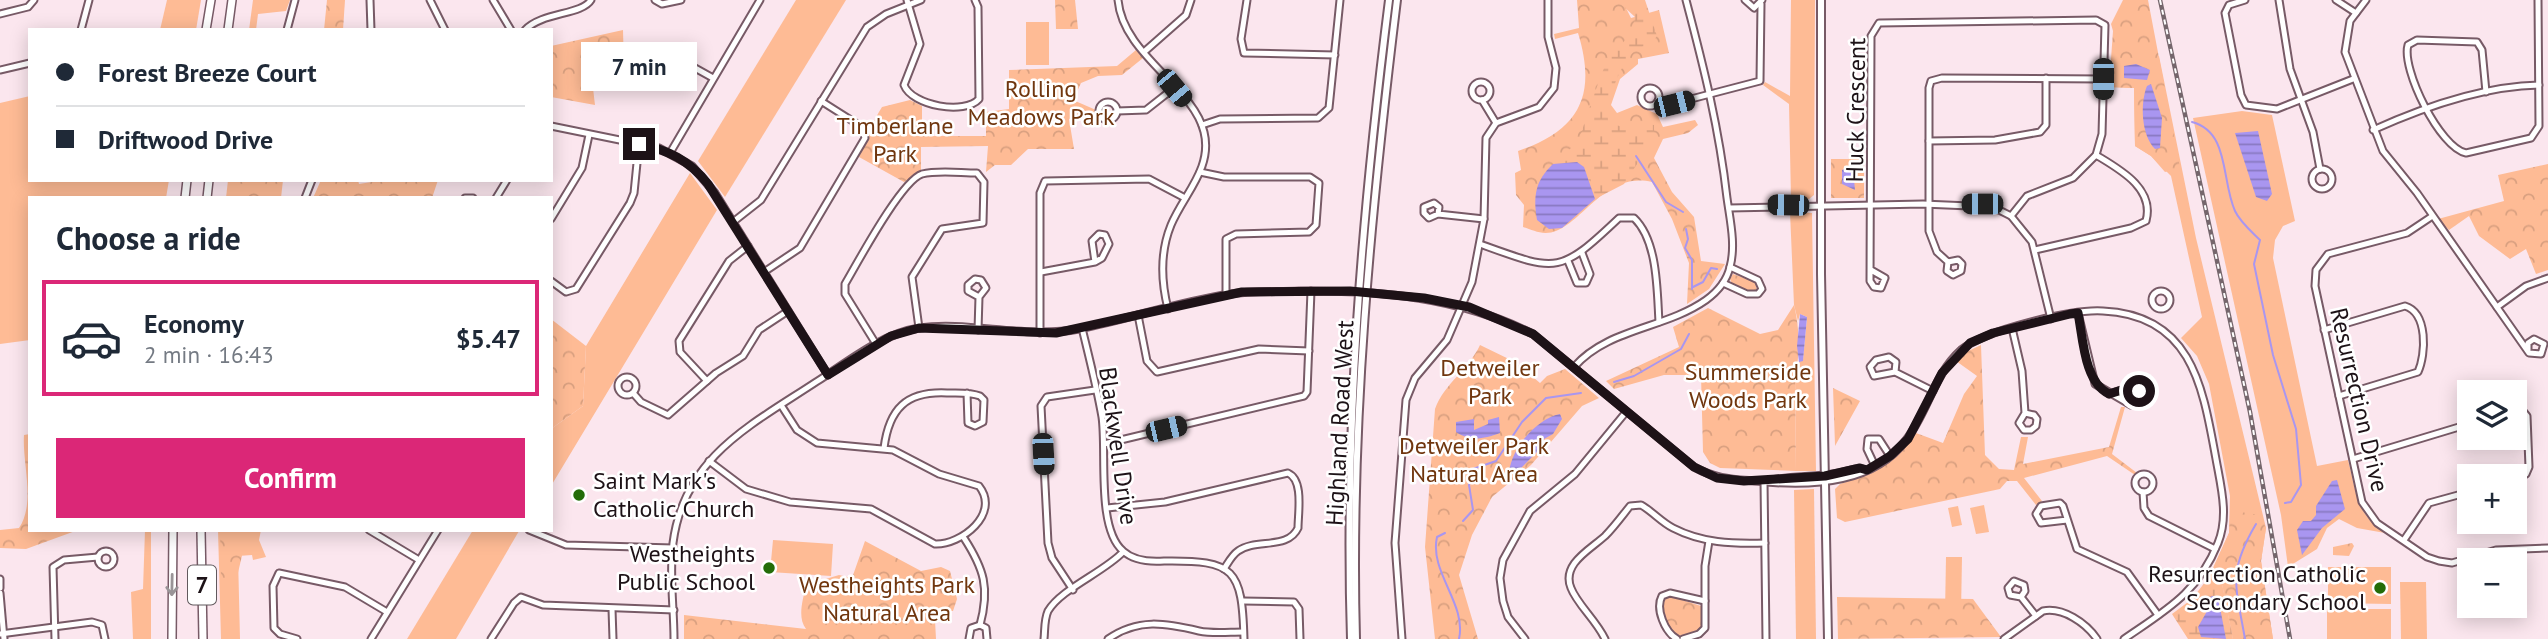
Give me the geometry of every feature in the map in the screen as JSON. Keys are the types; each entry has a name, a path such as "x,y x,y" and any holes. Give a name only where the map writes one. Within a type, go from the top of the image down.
{"highway":[{"path":"206,28 211,0"},
{"path":"228,28 232,0"},
{"name":"7","path":"172,639 173,532"},
{"name":"7","path":"201,532 203,639"}],"main road":[{"name":"Highland Road West","path":"1350,639 1348,526 1362,292 1389,0"},
{"name":"Highland Road West","path":"1356,639 1354,513 1362,292 1397,0"},
{"path":"1824,0 1821,205 1828,639"}],"street":[{"path":"0,14 28,7 34,0"},
{"path":"82,28 89,0"},
{"path":"288,28 295,0"},
{"path":"370,0 372,28"},
{"path":"430,0 444,28"},
{"path":"493,0 510,28"},
{"path":"528,28 540,18 586,6 592,0"},
{"path":"655,0 662,4 681,0"},
{"path":"733,222 761,200 867,27 908,2 921,0"},
{"path":"908,2 920,44 915,62 905,79 906,91 927,104 970,105 979,96 978,7 975,0"},
{"path":"1118,0 1122,22 1202,125 1205,151 1200,172 1172,223 1164,253 1163,279 1168,309"},
{"path":"1143,52 1186,15 1191,0"},
{"path":"1247,0 1241,46 1247,55 1335,55"},
{"path":"1202,125 1220,119 1318,118 1325,115 1329,108 1340,0"},
{"path":"1402,639 1395,543 1406,400 1415,378 1447,340 1464,305 1484,219 1486,138 1496,123 1535,110 1553,88 1556,68 1548,37 1548,0"},
{"path":"1574,367 1616,338 1704,301 1723,283 1730,267 1733,253 1718,122 1686,0"},
{"path":"1658,101 1668,105 1754,84 1761,78 1761,2 1751,7 1745,0"},
{"path":"2245,0 2229,5 2225,13 2243,101 2252,108 2269,110 2353,79"},
{"path":"2280,0 2290,69 2313,132 2320,169"},
{"path":"2336,0 2356,13"},
{"path":"2366,0 2356,13 2345,52 2373,130 2389,162 2417,194 2528,350"},
{"path":"2486,92 2482,50 2477,42 2414,41 2408,45 2406,53 2427,110 2437,130 2456,150 2470,153 2531,138 2536,134 2539,85 2538,0"},
{"path":"670,153 757,1"},
{"name":"Huck Crescent","path":"1871,204 1871,36 1877,25 2096,20 2107,30 2102,134 2096,155"},
{"path":"642,69 677,58 713,78"},
{"path":"0,70 28,63"},
{"path":"1929,141 1995,140 2040,132 2046,125 2046,78"},
{"path":"1948,262 1937,252 1931,238 1929,88 1934,79 2103,79"},
{"path":"2373,130 2486,92 2515,85 2539,85"},
{"path":"1117,111 1146,110 1174,88"},
{"path":"1482,100 1496,123"},
{"path":"764,272 800,248 865,138 862,127 821,101"},
{"path":"553,126 670,153 701,174 828,375"},
{"path":"553,216 582,168 589,135"},
{"path":"553,282 566,292 576,289 634,193 639,144"},
{"path":"2011,216 2027,196 2073,178 2096,155 2139,186 2147,213 2146,221 2131,228 2035,250"},
{"path":"1200,172 1224,177 1310,177 1319,184 1317,225 1310,232 1236,234 1226,239 1226,295"},
{"path":"876,344 844,289 882,222 905,187 922,174 981,175 984,182 983,223 942,229 914,273 919,328"},
{"path":"1040,333 1040,193 1045,181 1149,179 1185,198"},
{"path":"1871,204 1871,270"},
{"path":"1729,208 1982,204 2011,216 2026,232 2035,250 2051,319"},
{"path":"1438,214 1484,219"},
{"path":"1480,244 1533,262 1552,264 1568,261 1582,253 1619,218 1629,216 1637,221 1650,249 1659,322"},
{"name":"Resurrection Drive","path":"2431,217 2407,233 2328,254 2320,262 2315,278 2324,330 2367,512 2431,559 2452,562 2496,550 2548,548"},
{"path":"1041,272 1095,262 1102,258 1107,251 1108,240 1105,235 1099,234 1092,241 1095,262"},
{"path":"707,381 680,352 679,341 729,261 748,246"},
{"path":"1568,261 1577,283 1586,283 1590,274 1582,253"},
{"path":"1723,283 1747,294 1758,294 1762,289 1758,280 1730,267"},
{"path":"2497,307 2526,286 2548,278"},
{"path":"1104,444 1300,399 1307,392 1311,291"},
{"path":"674,639 673,548 678,517 685,500 709,461 736,434 876,344 891,336 919,328 1040,333 1082,328 1226,295 1311,291 1362,292 1464,305 1533,334 1626,412 1706,473 1735,481 1764,481 1781,477 1825,479 1875,466 1908,439 1948,363 1962,349 1982,337 2078,313 2113,312 2149,323 2180,347 2201,383 2224,503 2223,527 2215,549 2190,592 2124,639"},
{"path":"978,330 979,297"},
{"path":"2324,330 2405,306 2412,308 2423,325 2418,372 2339,396"},
{"path":"2149,323 2156,308"},
{"path":"633,393 640,402 668,415 707,381 743,356 759,330 788,311"},
{"path":"2078,313 2095,384 2109,394 2130,405 2138,402 2141,395 2131,387 2109,394"},
{"path":"1138,315 1147,361 1157,372 1259,349 1309,351"},
{"name":"Blackwell Drive","path":"1082,328 1104,444 1110,530 1124,552 1151,562 1209,561 1224,569"},
{"path":"2012,328 2022,371 2025,413"},
{"path":"1895,372 1896,362 1889,357 1876,360 1870,366 1874,376 1895,372 1933,391"},
{"path":"1073,590 1052,558 1048,543 1041,406 1047,397 1095,390"},
{"path":"884,448 890,419 901,405 925,392 967,393 976,394 984,400 984,419 978,425 972,425 967,419 967,393"},
{"path":"709,461 737,485 790,502 871,509 935,544 964,538 983,512 982,489 974,483 939,474 906,455 884,448 817,443 797,430 781,405"},
{"path":"1525,639 1508,617 1503,601 1500,578 1503,560 1530,510 1575,474 1626,412"},
{"path":"2527,416 2527,472"},
{"path":"2353,459 2457,428"},
{"path":"1875,466 1867,449 1868,439 1879,439 1890,456"},
{"path":"1107,508 1166,502 1288,473 1293,475 1297,482 1298,528 1295,534 1285,540 1248,546 1238,551 1224,569 1238,584 1243,601 1243,635 1214,633 1166,622 1129,627 1108,639"},
{"path":"1764,481 1766,639"},
{"path":"2143,492 2144,508 2149,516 2215,549"},
{"path":"2404,540 2429,503 2457,495"},
{"path":"2067,520 2041,523 2036,514 2040,506 2056,502 2063,506 2077,549 2127,572 2158,615"},
{"path":"1605,639 1596,621 1571,589 1570,575 1583,553 1604,537 1630,506 1641,505 1672,528 1709,541 1765,543"},
{"path":"372,532 419,560"},
{"path":"371,639 437,532"},
{"path":"534,532 566,545 673,548"},
{"path":"964,538 983,572 984,612 980,625"},
{"path":"1683,639 1699,634 1705,628 1704,566 1709,541"},
{"path":"1044,639 1045,621 1050,609 1124,552"},
{"path":"55,639 51,575 54,565 71,559 98,557"},
{"path":"297,639 280,634 275,628 273,586 279,573 345,587 387,612"},
{"path":"0,579 3,636 97,623 104,629 105,639"},
{"path":"1677,639 1670,634 1659,609 1662,596 1670,593 1705,601"},
{"path":"491,639 514,603 521,597 540,605 674,611"},
{"path":"2021,597 2036,616"},
{"path":"1243,601 1294,602 1299,609 1300,639"},
{"path":"612,609 612,639"},
{"path":"2004,639 2036,616 2050,610 2087,625 2097,639"},
{"path":"969,639 969,629 980,625 986,628 987,639"}],"green space":[{"path":"167,0 201,0 196,28 160,28"},
{"path":"253,0 290,0 286,11 258,14 256,28 249,28"},
{"path":"327,0 345,0 343,28 324,28"},
{"path":"796,0 846,0 725,197 698,161"},
{"path":"1055,0 1075,0 1078,29 1056,29"},
{"path":"1577,0 1622,0 1631,18 1659,10 1669,53 1638,59 1638,64 1620,79 1611,105 1617,113 1637,105 1657,114 1663,127 1695,120 1698,125 1688,133 1663,139 1654,158 1672,192 1694,217 1701,261 1725,264 1709,289 1687,304 1689,263 1672,219 1652,182 1634,181 1619,185 1557,231 1542,233 1523,227 1524,205 1516,195 1515,173 1521,170 1518,151 1556,132 1569,121 1584,92 1583,55 1578,33 1555,39 1554,34 1579,28"},
{"path":"1622,0 1645,0 1657,36 1650,45 1637,48 1625,64 1612,92 1608,122 1622,127 1632,121 1654,125 1654,138 1624,184 1595,199 1591,183 1577,162 1553,164 1580,140 1606,63 1631,30 1635,17 1622,5"},
{"path":"1791,0 1815,0 1814,195 1809,199 1791,198 1789,104 1763,85 1765,82 1790,96"},
{"path":"2123,0 2148,0 2180,168 2165,172 2151,156 2135,146 2134,88 2109,87 2113,31 2111,24"},
{"path":"1026,22 1049,22 1049,65 1026,65"},
{"path":"623,30 624,68 618,65 591,71 595,105 553,97 553,46"},
{"name":"Rolling Meadows Park","path":"1136,50 1143,58 1122,75 1098,76 1081,83 1073,100 1096,110 1096,114 1085,113 1069,119 1074,149 1028,149 1011,165 995,165 986,172 988,146 921,147 921,172 904,182 859,157 882,107 910,100 922,106 922,136 986,136 986,112 1009,109 1009,70 1117,66"},
{"path":"2159,56 2196,238 2266,528 2261,561 2273,639 2233,639 2222,583 2209,577 2229,533 2230,496 2209,384 2197,356 2181,338 2202,317 2171,176 2151,156 2135,146 2134,88 2109,87"},
{"path":"28,96 28,182 169,182 166,196 28,196 28,340 0,344 0,103"},
{"path":"2242,111 2272,115 2295,221 2283,226 2275,240 2273,258 2317,466 2348,460 2363,510 2375,526 2385,533 2357,528 2339,519 2327,528 2317,549 2288,567 2281,515 2193,118"},
{"path":"1831,159 1864,159 1864,198 1831,198"},
{"path":"2548,164 2548,270 2536,274 2526,249 2510,259 2479,236 2469,216 2449,230 2438,219 2504,201 2498,175"},
{"path":"690,173 717,210 553,483 553,428 583,406 586,346"},
{"path":"228,182 275,182 274,196 226,196"},
{"path":"240,182 283,182 281,196 238,196"},
{"path":"320,182 437,182 433,196 314,196"},
{"path":"1790,212 1812,213 1816,471 1796,471 1795,373 1799,362 1803,360 1807,317 1800,314 1798,321 1794,305"},
{"path":"1733,274 1755,282 1757,290 1750,293 1732,284 1730,279"},
{"name":"Summerside Woods Park","path":"1794,305 1799,340 1795,374 1796,471 1720,468 1710,463 1703,452 1701,375 1664,375 1614,389 1606,381 1679,347 1673,327 1708,308 1760,334 1778,330"},
{"path":"553,321 586,346 583,406 553,428"},
{"name":"Detweiler Park Natural Area","path":"1480,345 1515,362 1540,383 1547,376 1565,369 1599,398 1582,406 1531,465 1492,497 1472,535 1459,575 1478,639 1435,639 1425,547 1435,409 1444,392 1470,362"},
{"path":"1981,345 1985,455 1999,469 2014,470 2021,437 2028,437 2023,464 2109,447 2121,407 2125,407 2112,454 2137,473 2135,475 2107,456 2024,478 2042,501 2036,505 2017,481 2007,481 2000,489 1845,522 1837,518 1835,489 1840,484 1892,459 1916,433 1943,443 1964,394 1977,376 1956,361 1964,353"},
{"path":"1833,388 1860,401 1835,446 1835,445"},
{"path":"28,434 28,495 24,446 24,435"},
{"path":"1814,489 1816,639 1796,639 1794,490"},
{"path":"28,495 28,532 73,532 26,549 0,548 0,530 19,528 27,507"},
{"path":"1984,505 1989,532 1976,534 1970,508"},
{"path":"1958,506 1962,525 1952,527 1948,508"},
{"path":"2240,512 2260,515 2266,528 2261,561 2273,639 2233,639 2222,583 2209,577 2229,533 2230,515"},
{"path":"145,532 151,532 151,639 133,639 131,592 143,589"},
{"path":"218,532 261,532 259,540 266,557 253,560 252,555 238,556 240,639 221,639"},
{"path":"220,532 248,532 237,577 221,579"},
{"path":"472,532 518,532 456,639 407,639"},
{"path":"773,540 833,544 831,576 770,572"},
{"name":"Westheights Park Natural Area","path":"865,541 921,571 941,567 950,571 957,599 953,611 946,611 935,620 936,639 684,639 684,615 806,629 801,614 806,585 839,575 852,578"},
{"path":"2352,543 2354,546 2349,556 2333,555 2333,547"},
{"path":"1946,557 1962,557 1961,613 1945,613"},
{"path":"2328,567 2391,567 2391,604 2328,603"},
{"path":"2209,577 2222,583 2233,639 2188,639 2172,614 2192,599"},
{"path":"2400,582 2426,582 2427,639 2401,639"},
{"path":"1670,596 1701,606 1703,625 1700,630 1679,636 1672,630 1663,610 1663,601"},
{"path":"1837,597 1973,599 2001,637 1838,639"},
{"path":"2327,609 2391,609 2391,639 2327,639"}],"shaded area":[{"path":"2136,64 2150,70 2147,80 2124,78 2124,66"},
{"path":"2151,84 2162,118 2160,148 2155,149 2147,136 2143,119 2145,93 2147,86"},
{"path":"2258,131 2272,194 2267,201 2256,197 2235,133"},
{"path":"1577,162 1584,167 1595,199 1562,228 1549,229 1537,220 1535,204 1539,183 1553,164"},
{"path":"1849,167 1853,169 1855,190 1842,184 1842,170"},
{"path":"1800,314 1807,317 1803,361 1799,362 1797,346"},
{"path":"1560,414 1562,419 1553,434 1544,439 1541,448 1516,473 1509,472 1520,444 1534,428"},
{"path":"1499,417 1500,433 1477,438 1456,432 1456,422 1474,419 1474,430 1488,424 1488,420"},
{"path":"2337,480 2345,509 2322,528 2302,555 2297,530 2303,521 2311,521 2316,515 2316,506 2332,481"},
{"path":"2212,596 2218,597 2226,639 2201,637 2198,627 2206,613 2208,599"}],"waterway":[{"path":"2192,122 2204,127 2219,146 2235,211 2260,240 2254,264 2273,355 2296,429 2301,485 2291,502 2285,503"},
{"path":"1636,156 1666,202 1683,212"},
{"path":"1686,229 1688,239 1685,248 1692,260 1692,289"},
{"path":"1693,287 1703,282 1711,268 1717,269"},
{"path":"1614,382 1634,376 1681,349 1689,334"},
{"path":"1463,521 1473,510 1469,485 1473,469 1496,461 1522,422 1546,398 1581,393"},
{"path":"2245,639 2237,592 2237,568 2256,524"},
{"path":"1445,533 1437,537 1436,550 1438,563 1458,613 1459,639"}],"railway":[{"path":"2160,0 2250,412 2290,639"}],"place":[{"name":"Saint Mark's Catholic Church","path":"579,495"},
{"name":"Westheights Public School","path":"769,568"},
{"name":"Resurrection Catholic Secondary School","path":"2380,588"}],"route":[{"path":"639,144 659,148 684,159 701,174 828,375 891,336 919,328 1056,333 1242,292 1350,291 1424,298 1485,312 1533,334 1694,467 1717,478 1735,481 1825,476 1860,468 1867,470 1890,456 1908,439 1948,363 1970,343 1993,333 2070,314 2078,313 2092,376 2099,389 2109,394 2131,387 2139,391"}],"park label":[{"name":"Timberlane Park","path":"895,140"},
{"name":"Detweiler Park","path":"1490,382"}]}
